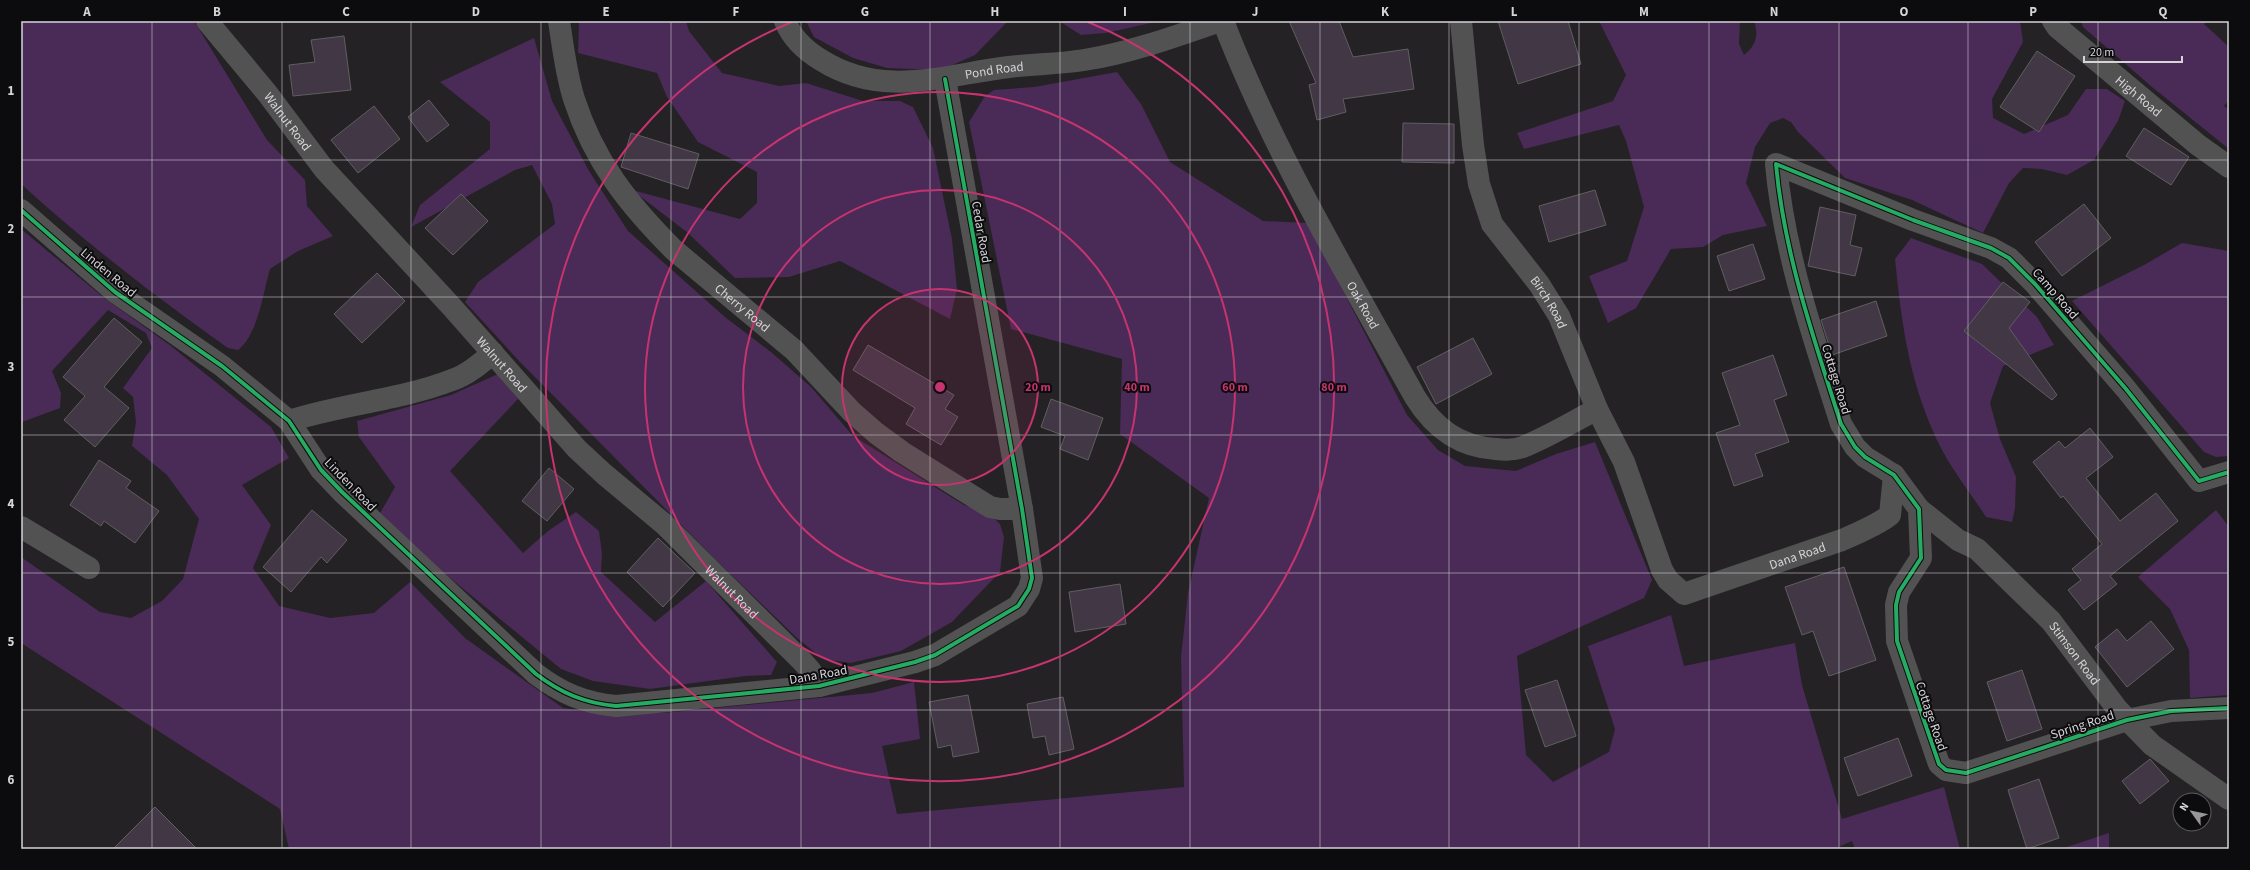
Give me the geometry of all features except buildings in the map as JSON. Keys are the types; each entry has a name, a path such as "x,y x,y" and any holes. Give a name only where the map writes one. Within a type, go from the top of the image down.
{"street":[{"name":"Walnut Road","path":"207,21 267,93 324,169 592,463 664,524 802,661 810,670 819,686"},
{"name":"Cherry Road","path":"559,21 574,97 596,153 631,205 655,232 674,250 794,350 852,412 876,433 902,452 990,507 1000,509 1022,509"},
{"name":"Pond Road","path":"785,21 788,30 802,46 835,69 856,77 906,82 945,79 1009,67 1085,60 1130,50 1220,21"},
{"name":"Oak Road","path":"1224,21 1269,128 1295,179 1415,397 1425,414 1436,426 1449,435 1481,448 1522,447 1597,409"},
{"name":"Birch Road","path":"1461,21 1473,145 1479,184 1492,224 1539,284 1559,316 1597,409 1624,462 1655,552 1668,580"},
{"name":"High Road","path":"2053,21 2057,27 2198,145 2229,167"},
{"name":"Cedar Road","path":"945,79 1022,509 1032,578"},
{"name":"Cottage Road","path":"1776,164 1780,208 1792,263 1841,424 1846,436 1866,458 1894,475 1919,509 1921,558 1899,592 1896,604 1897,641 1934,755 1939,764 1946,770"},
{"name":"Camp Road","path":"1776,164 1920,222 1991,248 2009,258 2031,279 2126,389 2199,481 2229,472"},
{"name":"Linden Road","path":"21,210 115,292 222,366 289,422 321,470 342,492 536,674 555,688 575,698"},
{"path":"289,422 313,414 404,394 453,380 476,367 493,354"},
{"name":"Dana Road","path":"1668,580 1684,594 1855,535 1867,527 1881,522 1890,515 1894,475"},
{"name":"Stimson Road","path":"1919,509 1958,540 1977,550 2051,621 2127,720 2162,753 2229,799"},
{"path":"21,527 89,568"},
{"name":"Dana Road","path":"575,698 595,704 616,706 819,686 915,662 935,655 1018,606 1029,589 1032,578"},
{"name":"Spring Road","path":"1946,770 1966,773 2127,720 2171,711 2229,708"}],"shaded area":[{"path":"21,21 194,21 267,140 305,180 307,206 333,236 298,251 270,269 255,324 245,343 238,350 228,348 174,309 71,228 21,184"},
{"path":"579,21 686,21 689,31 722,73 779,86 806,83 863,101 900,101 913,107 933,148 952,239 957,289 950,319 840,261 789,277 735,278 688,233 632,190 740,219 757,203 757,172 698,142 667,97 657,73 578,53"},
{"path":"806,21 1008,21 975,55 941,70 887,68 853,58 814,37"},
{"path":"1059,21 1160,21 1106,33 1081,35"},
{"path":"1599,21 1740,21 1739,44 1744,55 1754,44 1756,31 1754,21 2020,21 2023,42 1992,99 1993,118 2024,134 2068,115 2086,89 2107,89 2125,101 2118,121 2094,160 2067,175 2042,169 2023,168 2009,183 1983,233 1912,200 1845,178 1798,132 1791,122 1783,118 1770,123 1755,147 1746,183 1767,226 1723,235 1703,247 1671,249 1636,308 1608,323 1589,276 1627,261 1644,207 1626,141 1619,125 1524,149 1517,133 1613,101 1626,75"},
{"path":"2081,21 2207,21 2204,24 2229,47 2229,100 2224,106 2229,110 2229,149 2152,87 2083,27"},
{"path":"534,38 552,101 589,171 628,231 725,317 771,352 811,387 853,436 964,505 991,515 1000,524 1004,537 1000,572 952,622 901,651 851,663 823,659 797,638 718,562 520,362 465,302 478,282 555,224 552,204 532,165 515,170 411,227 420,205 490,149 490,122 440,82"},
{"path":"1117,72 1141,104 1170,162 1263,221 1308,223 1407,415 1438,450 1465,466 1516,471 1556,454 1595,442 1652,580 1644,598 1517,656 1526,755 1553,782 1609,752 1615,729 1588,646 1671,615 1684,666 1795,643 1802,685 1842,819 1944,787 1960,849 1855,849 1852,841 1834,849 289,849 280,809 21,643 21,557 100,612 131,618 162,601 183,579 199,519 167,475 132,446 136,422 133,397 123,388 152,348 146,333 108,310 52,371 61,393 60,408 22,422 21,425 21,229 103,297 171,346 271,427 289,458 242,485 271,525 253,568 279,606 330,618 374,613 410,582 465,638 563,708 590,712 662,713 872,693 914,682 920,739 882,746 897,814 1184,787 1181,657 1188,593 1209,498 1120,434 1122,359 1011,329 969,122 985,96 994,90 1034,87"},
{"path":"1911,238 1982,264 2037,317 2054,345 2003,366 1990,403 2000,439 2016,477 2015,508 2012,522 1986,517 1947,459 1931,427 1922,403 1909,357 1895,259"},
{"path":"2182,243 2229,251 2229,456 2216,457 2204,452 2072,301 2144,265"},
{"path":"498,374 518,399 450,471 523,553 548,531 576,512 599,531 602,554 601,572 655,622 706,581 777,662 771,675 745,676 650,689 593,681 561,669 427,559 379,515 395,487 359,437 357,421 451,395"},
{"path":"2216,510 2229,527 2229,695 2190,698 2189,650 2170,609 2138,577"},
{"path":"2109,833 2109,849 2061,849"}],"cycle path":[{"path":"21,210 115,292 222,366 289,421 321,470 342,492 536,674 555,687 583,700 616,706 819,686 915,662 935,655 1018,606 1029,589 1032,578 1022,509 945,79"},
{"path":"2229,472 2199,481 2126,389 2035,284 2009,258 1991,248 1913,220 1776,164 1786,231 1801,296 1841,424 1855,447 1865,457 1894,475 1919,509 1921,558 1899,592 1896,605 1897,641 1939,764 1946,770 1966,773 2127,720 2171,711 2229,708"}]}
